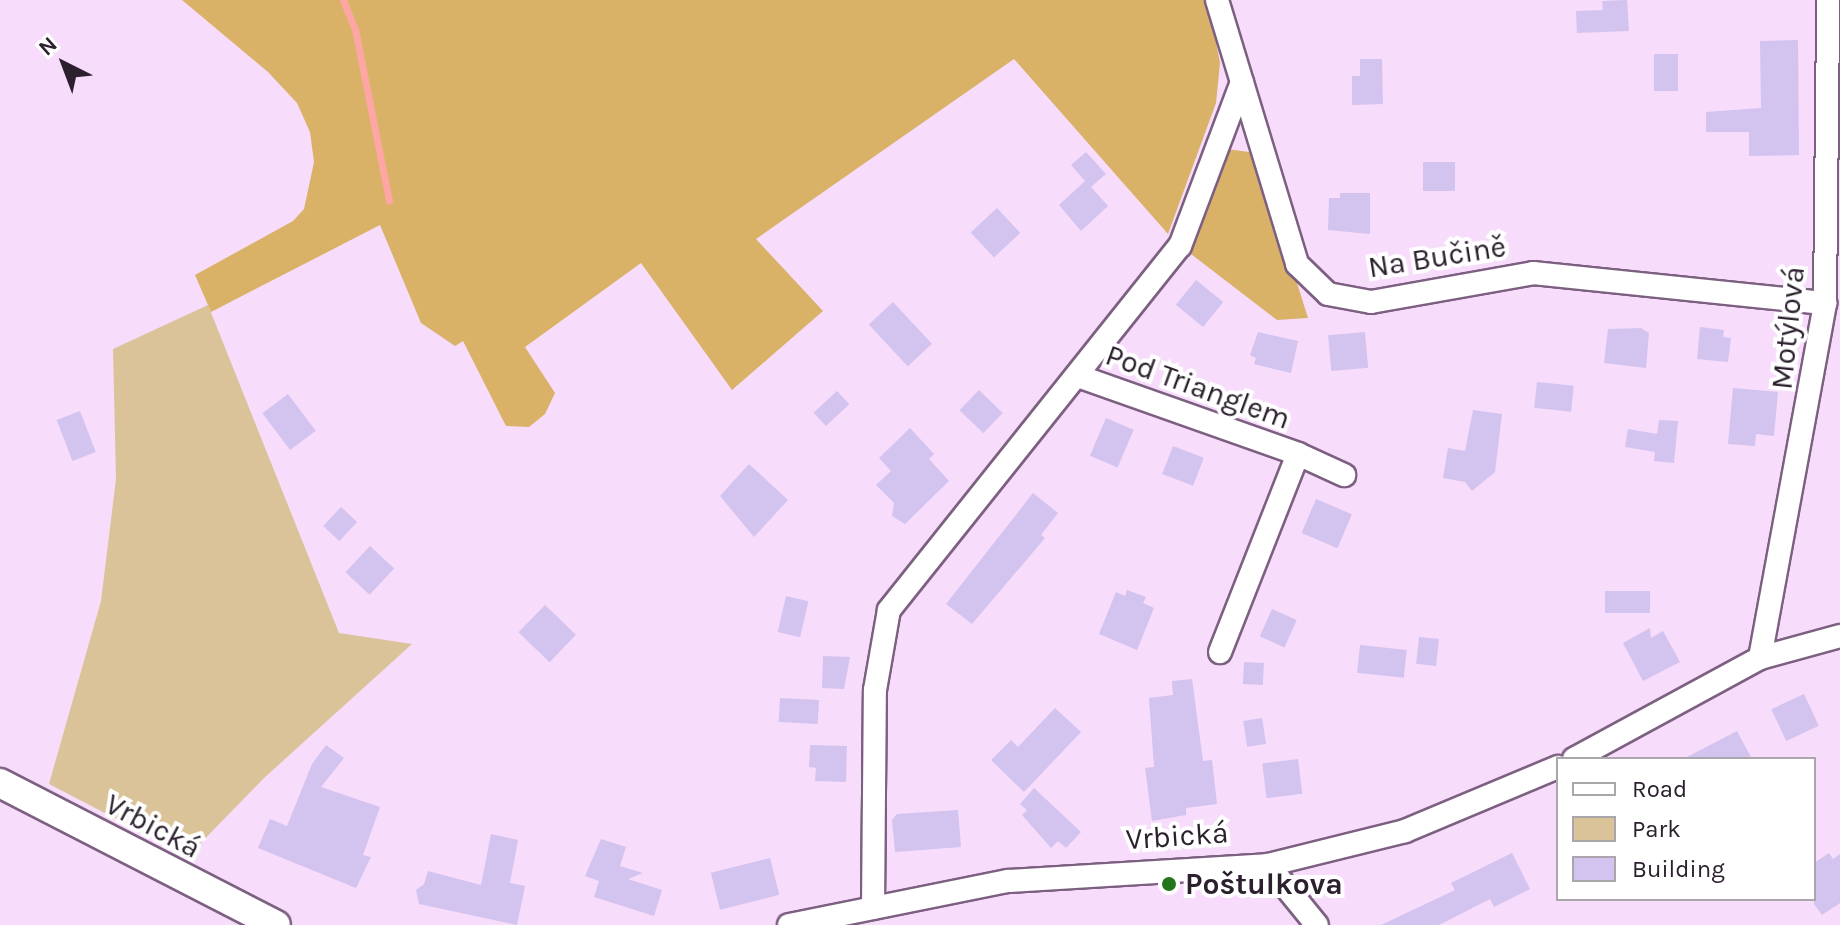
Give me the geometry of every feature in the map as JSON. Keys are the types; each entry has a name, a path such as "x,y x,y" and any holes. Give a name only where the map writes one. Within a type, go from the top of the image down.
{"street":[{"name":"Na Bučině","path":"1217,0 1297,264 1328,294 1371,302 1533,273 1825,303"},
{"name":"Motýlová","path":"1760,658 1825,303 1828,0"},
{"path":"873,908 875,690 889,610 1180,246 1242,82"},
{"name":"Pod Trianglem","path":"1078,376 1298,454 1344,475"},
{"name":"Pod Trianglem","path":"1220,652 1298,454"},
{"path":"1578,757 1760,658 1840,636"},
{"name":"Vrbická","path":"789,925 1008,881 1268,865 1405,831 1556,768"},
{"name":"Vrbická","path":"0,783 276,925"},
{"path":"1268,865 1317,925"}],"green space":[{"path":"208,305 339,633 412,644 264,778 188,856 49,784 101,601 116,479 113,349"}],"shaded area":[{"path":"182,0 1208,0 1220,63 1216,103 1168,234 1014,59 756,239 823,311 732,390 641,263 525,347 555,393 545,414 529,427 506,426 463,341 455,346 421,323 380,225 211,312 195,275 293,221 304,209 314,162 310,132 297,103 268,72"},
{"path":"1227,149 1256,153 1308,318 1277,320 1191,254"}],"building":[{"path":"1627,0 1629,31 1577,33 1576,11 1603,10 1602,1"},
{"path":"1798,40 1799,155 1749,156 1749,132 1706,132 1706,112 1761,108 1760,41"},
{"path":"1654,54 1678,54 1678,91 1654,91"},
{"path":"1360,59 1382,59 1383,104 1352,105 1352,76 1360,76"},
{"path":"1086,152 1106,174 1091,187 1108,206 1081,231 1059,205 1085,181 1071,165"},
{"path":"1423,162 1455,162 1455,191 1423,191"},
{"path":"1340,193 1370,193 1370,234 1328,230 1329,198 1340,198"},
{"path":"997,208 1020,233 994,257 971,233"},
{"path":"1196,280 1223,302 1203,327 1176,305"},
{"path":"893,302 932,344 908,366 869,325"},
{"path":"1700,327 1724,330 1723,337 1731,338 1728,362 1697,359"},
{"path":"1641,328 1649,333 1646,368 1604,363 1608,329"},
{"path":"1258,332 1298,341 1291,373 1254,364 1256,358 1250,355"},
{"path":"1365,332 1368,368 1331,371 1328,335"},
{"path":"1537,382 1574,386 1571,412 1534,408"},
{"path":"1733,388 1778,392 1774,436 1756,434 1755,446 1728,444"},
{"path":"979,390 1003,413 983,433 960,410"},
{"path":"837,391 849,404 826,426 814,413"},
{"path":"288,394 316,431 290,450 262,413"},
{"path":"1473,410 1502,414 1495,472 1472,491 1465,482 1443,478 1448,448 1465,451"},
{"path":"80,411 96,452 72,461 57,420"},
{"path":"1106,418 1134,430 1118,467 1090,456"},
{"path":"1659,420 1678,421 1674,463 1654,461 1655,452 1625,447 1628,429 1657,434"},
{"path":"910,428 934,454 929,459 949,481 905,524 892,516 894,503 876,485 891,471 879,458"},
{"path":"1173,446 1204,458 1193,486 1162,474"},
{"path":"749,464 788,500 754,537 720,496"},
{"path":"1033,493 1058,513 1041,535 1045,538 972,624 946,604"},
{"path":"1316,499 1352,514 1337,548 1302,533"},
{"path":"341,507 357,522 339,541 323,526"},
{"path":"370,546 394,569 370,595 345,572"},
{"path":"1127,590 1146,597 1143,603 1154,608 1137,650 1099,634 1116,592 1125,596"},
{"path":"1605,591 1650,591 1650,613 1605,613"},
{"path":"786,596 808,601 800,637 778,632"},
{"path":"545,605 576,635 550,662 519,632"},
{"path":"1272,609 1297,620 1284,647 1260,636"},
{"path":"1650,628 1651,638 1663,631 1680,662 1643,681 1623,643"},
{"path":"1419,637 1439,639 1436,666 1416,664"},
{"path":"1360,645 1407,650 1404,678 1357,673"},
{"path":"823,656 850,657 844,689 822,688"},
{"path":"1244,662 1264,663 1263,685 1243,684"},
{"path":"1192,679 1203,761 1212,760 1217,804 1186,808 1186,815 1152,821 1145,768 1154,767 1149,698 1173,695 1172,681"},
{"path":"1804,694 1819,726 1786,741 1771,709"},
{"path":"780,698 819,700 818,724 779,722"},
{"path":"1055,708 1081,732 1024,792 991,760 1011,740 1018,747"},
{"path":"1262,718 1266,744 1247,747 1243,721"},
{"path":"1737,731 1751,757 1687,757"},
{"path":"326,745 344,758 321,787 380,807 363,855 371,857 356,888 258,848 270,819 287,826 312,764"},
{"path":"810,745 847,746 846,782 815,781 816,768 809,767"},
{"path":"1298,759 1302,794 1267,798 1262,763"},
{"path":"1034,788 1081,832 1066,848 1058,841 1051,848 1022,815 1027,810 1020,804"},
{"path":"958,810 961,847 895,852 892,820 897,814"},
{"path":"491,834 518,840 510,883 525,886 517,925 419,904 416,890 424,884 428,871 481,885"},
{"path":"601,839 626,847 620,866 643,873 628,879 662,890 654,916 594,897 599,881 585,876"},
{"path":"1512,853 1530,889 1494,907 1490,899 1439,925 1381,925 1455,890 1451,883"},
{"path":"1829,853 1833,859 1840,854 1840,903 1822,915 1814,904 1816,862"},
{"path":"770,858 779,895 720,910 711,873"}],"waterway":[{"path":"343,0 355,29 389,201"}],"place":[{"name":"Poštulkova","path":"1169,884"}]}
